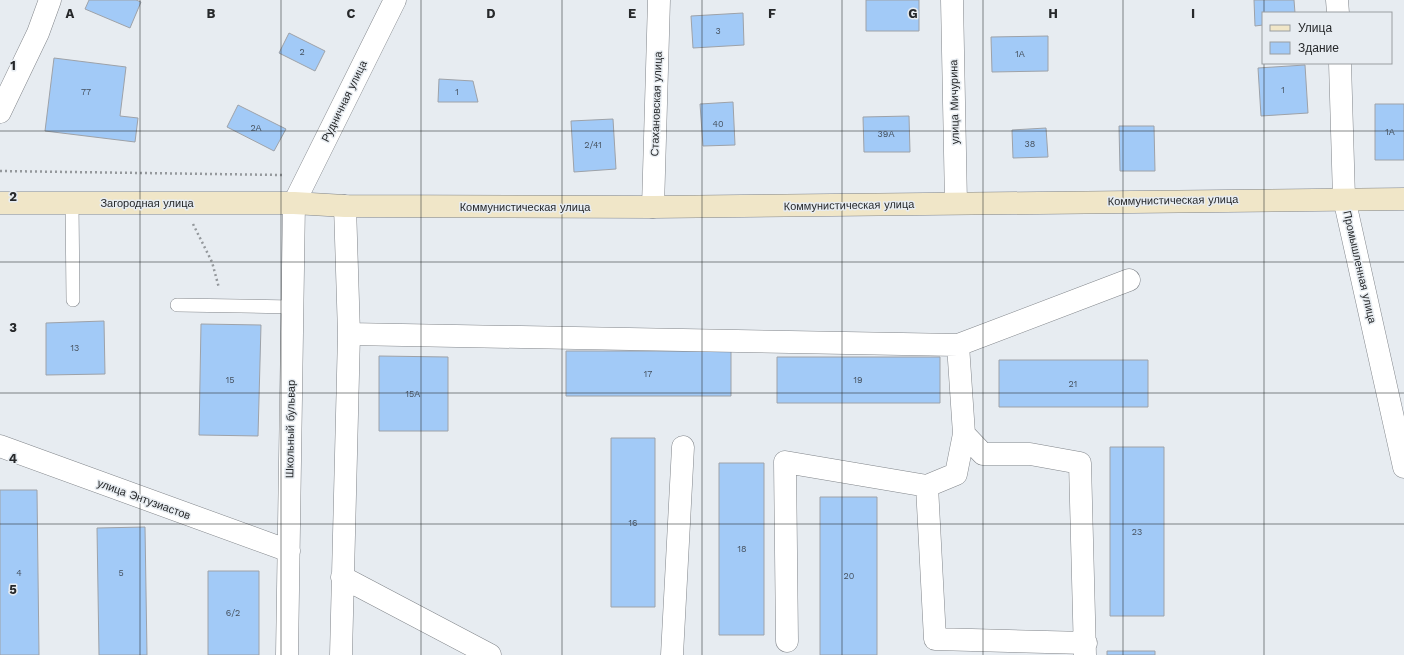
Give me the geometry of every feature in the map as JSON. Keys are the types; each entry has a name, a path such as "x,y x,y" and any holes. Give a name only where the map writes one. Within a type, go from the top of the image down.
{"street":[{"path":"0,112 38,32 50,0"},
{"name":"Рудничная улица","path":"294,203 395,0"},
{"name":"Стахановская улица","path":"653,207 659,0"},
{"name":"улица Мичурина","path":"952,0 956,203"},
{"path":"1337,0 1338,12"},
{"name":"Промышленная улица","path":"1340,64 1344,198 1404,467"},
{"name":"Коммунистическая улица","path":"294,203 345,206 653,207 1344,198 1404,199"},
{"name":"Загородная улица","path":"0,203 294,203"},
{"name":"Школьный бульвар","path":"287,655 294,203"},
{"path":"341,655 349,334 345,206"},
{"path":"349,334 958,345 1129,280"},
{"path":"787,641 785,462 927,486 956,474 964,434 958,345"},
{"path":"927,486 935,639 1086,649 1080,463 1030,454 983,454 964,434"},
{"name":"улица Энтузиастов","path":"0,446 289,551"},
{"path":"672,655 682,447"},
{"path":"342,577 490,655"}],"lane":[{"path":"72,203 73,300"},
{"path":"177,305 292,307"}],"path":[{"path":"0,171 308,176"},
{"path":"183,203 212,262 224,306"}],"building":[{"path":"89,0 136,0 141,2 130,28 85,9"},
{"path":"866,0 919,0 919,31 866,31"},
{"path":"1254,0 1294,0 1295,12 1262,12 1262,25 1255,26"},
{"path":"743,13 744,45 693,48 691,16"},
{"path":"289,33 325,51 315,71 279,53"},
{"path":"1048,36 1048,71 992,72 991,37"},
{"path":"54,58 126,67 120,116 138,118 135,142 45,131"},
{"path":"1305,65 1308,113 1261,116 1258,68"},
{"path":"439,79 473,81 478,102 438,102"},
{"path":"733,102 735,145 703,146 700,104"},
{"path":"1375,104 1404,104 1404,160 1375,160"},
{"path":"238,105 286,129 274,151 227,127"},
{"path":"909,116 910,152 864,152 863,117"},
{"path":"613,119 616,169 574,172 571,121"},
{"path":"1119,126 1154,126 1155,171 1120,171"},
{"path":"1046,128 1048,157 1013,158 1012,130"},
{"path":"104,321 105,374 46,375 46,323"},
{"path":"201,324 261,325 258,436 199,435"},
{"path":"566,351 731,351 731,396 566,396"},
{"path":"379,356 448,357 448,431 379,431"},
{"path":"777,357 940,357 940,403 777,403"},
{"path":"999,360 1148,360 1148,407 999,407"},
{"path":"611,438 655,438 655,607 611,607"},
{"path":"1110,447 1164,447 1164,616 1110,616"},
{"path":"719,463 764,463 764,635 719,635"},
{"path":"0,490 37,490 39,655 0,655"},
{"path":"820,497 877,497 877,655 820,655"},
{"path":"145,527 147,655 99,655 97,528"},
{"path":"208,571 259,571 259,655 208,655"},
{"path":"1107,651 1155,651 1155,655 1107,655"}]}
